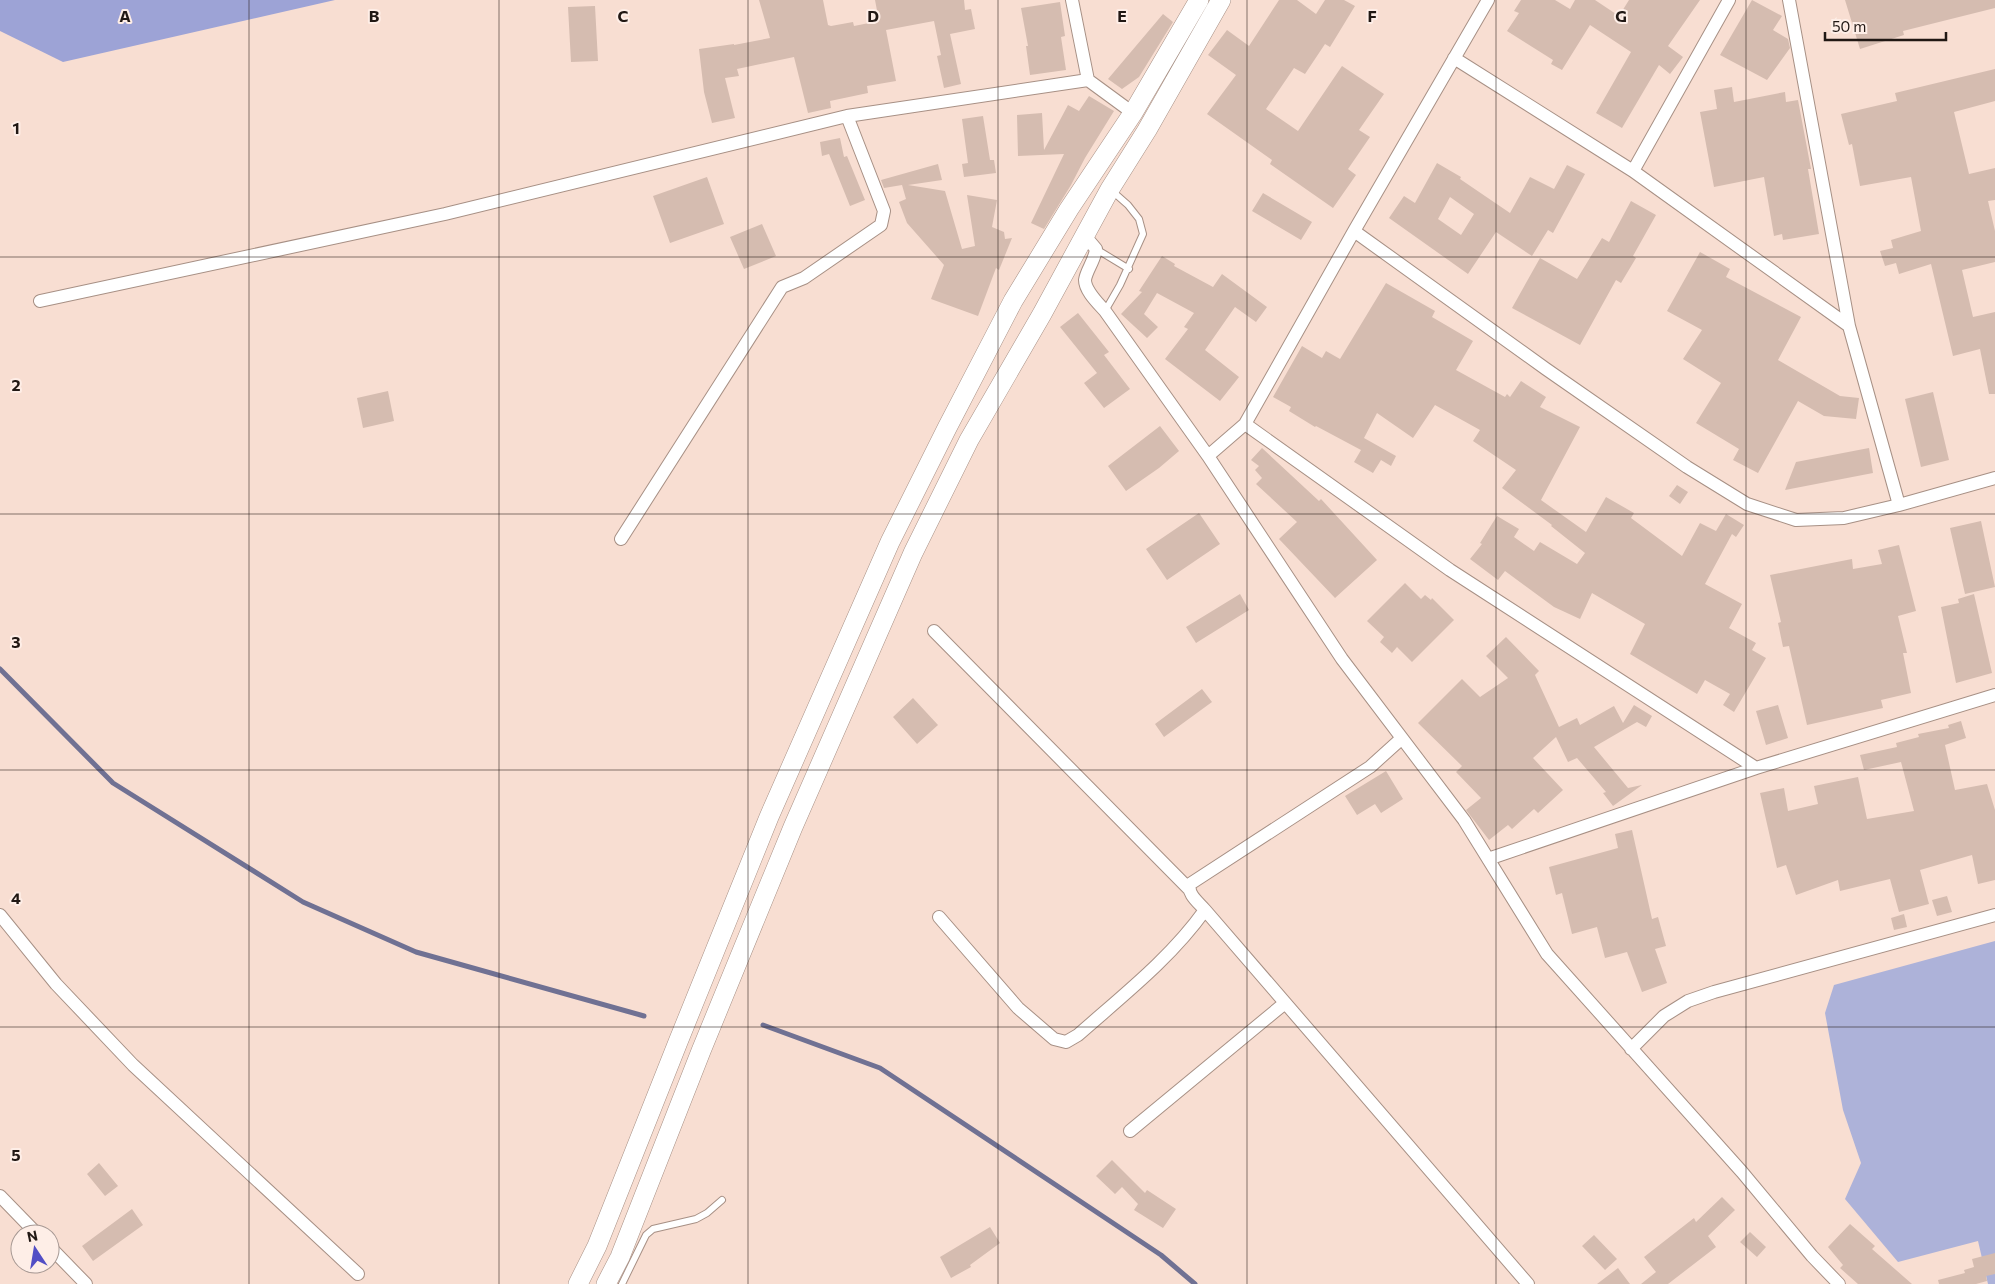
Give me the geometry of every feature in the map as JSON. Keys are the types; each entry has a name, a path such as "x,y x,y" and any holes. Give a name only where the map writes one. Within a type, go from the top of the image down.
{"main road":[{"path":"578,1284 597,1246 674,1050 770,817 890,542 1013,301 1069,209 1133,113 1199,0"},
{"path":"606,1284 620,1257 793,827 913,553 969,440 1091,242 1110,189 1147,130 1221,0"}],"street":[{"path":"1072,0 1088,80 1133,113"},
{"path":"1208,456 1245,424 1488,0"},
{"path":"1633,171 1729,0"},
{"path":"1789,0 1849,326 1899,505"},
{"path":"1454,58 1633,171 1849,326"},
{"path":"40,301 445,214 847,116 1088,80"},
{"path":"621,539 782,287 804,278 882,224 884,211 847,116"},
{"path":"1354,231 1561,380 1687,467 1747,504 1796,520 1844,518 1899,505 1995,478"},
{"path":"1091,242 1095,259 1085,280 1089,291 1208,456 1342,659 1464,820 1547,954 1631,1050 1713,1139 1812,1256 1839,1284"},
{"path":"1245,424 1450,570 1756,768"},
{"path":"934,631 1189,889 1204,910 1528,1284"},
{"path":"1488,860 1756,768 1995,695"},
{"path":"1189,889 1190,884 1370,767 1401,739"},
{"path":"939,917 1018,1008 1054,1039 1066,1042 1078,1035 1162,960 1204,910"},
{"path":"0,915 56,984 133,1065 358,1274"},
{"path":"1631,1050 1664,1016 1688,1001 1714,992 1995,915"},
{"path":"1130,1131 1285,1003"},
{"path":"0,1196 27,1224"},
{"path":"60,1257 86,1284"}],"lane":[{"path":"1104,311 1128,269 1143,234 1139,219 1128,205 1110,189"},
{"path":"1091,242 1128,269"},
{"path":"622,1284 646,1235 653,1229 696,1219 707,1213 722,1200"}],"shaded area":[{"path":"0,0 335,0 63,62 0,31"},
{"path":"1995,941 1995,1284 1988,1284 1978,1241 1898,1262 1845,1199 1861,1163 1843,1110 1825,1013 1834,985"}],"building":[{"path":"759,0 823,0 828,25 853,22 854,26 879,21 875,0 964,0 965,10 971,9 975,29 950,34 961,84 944,88 937,56 941,55 934,21 886,30 896,81 867,86 868,93 830,101 831,108 808,113 794,57 737,69 739,76 725,78 735,118 712,123 704,92 699,49 770,38"},
{"path":"1279,0 1297,0 1316,14 1325,0 1344,0 1355,6 1330,47 1325,44 1305,74 1294,68 1266,109 1298,131 1342,66 1384,94 1359,130 1370,137 1348,169 1356,175 1333,208 1270,164 1272,160 1207,114 1236,75 1208,55 1227,30 1249,46"},
{"path":"1521,0 1555,0 1570,9 1575,0 1595,0 1619,16 1629,0 1700,0 1668,46 1683,57 1670,74 1659,65 1622,128 1596,113 1631,52 1590,25 1562,70 1551,64 1553,60 1507,31 1519,13 1514,11"},
{"path":"1752,0 1782,16 1773,30 1788,39 1790,48 1767,80 1720,55"},
{"path":"1845,0 1995,0 1995,8 1903,31 1904,35 1860,49"},
{"path":"1060,2 1065,36 1061,37 1066,70 1030,75 1026,46 1028,46 1021,8"},
{"path":"595,6 598,61 571,62 568,7"},
{"path":"1163,14 1173,22 1139,77 1122,89 1108,79"},
{"path":"1995,69 1995,101 1954,112 1969,174 1995,168 1995,200 1988,201 1995,231 1995,262 1962,270 1973,317 1995,312 1995,394 1989,394 1980,349 1953,356 1931,264 1899,274 1896,263 1885,266 1880,251 1893,248 1891,240 1921,231 1911,177 1860,186 1852,144 1849,145 1841,114 1897,101 1895,93"},
{"path":"1732,87 1734,102 1785,92 1786,102 1798,100 1811,169 1808,169 1819,234 1783,240 1782,234 1774,236 1764,177 1714,187 1700,112 1717,109 1714,90"},
{"path":"1089,96 1114,111 1044,229 1031,223 1064,154 1018,156 1017,115 1042,113 1044,150 1068,105 1079,111"},
{"path":"983,116 990,160 994,160 996,173 964,177 962,164 968,163 962,119"},
{"path":"840,138 844,157 847,156 865,200 850,206 829,154 822,156 820,142"},
{"path":"1437,163 1461,177 1460,179 1510,213 1530,177 1554,189 1567,165 1585,174 1553,233 1548,230 1532,256 1496,232 1468,274 1389,218 1404,196 1415,203","holes":["1450,197 1474,214 1461,235 1438,219"]},
{"path":"938,164 942,180 908,185 945,191 962,249 975,246 967,195 997,200 992,227 1004,232 1005,239 1012,238 999,270 996,268 978,316 931,299 944,265 907,223 899,202 906,199 902,185 884,188 881,180"},
{"path":"707,177 724,224 670,243 653,196"},
{"path":"1263,193 1312,222 1301,240 1252,211"},
{"path":"1631,201 1656,215 1633,256 1636,258 1621,283 1616,280 1580,345 1512,308 1540,258 1577,279 1602,238 1609,242"},
{"path":"762,224 776,256 744,269 730,237"},
{"path":"1700,252 1730,269 1726,277 1801,317 1778,360 1840,396 1859,398 1856,419 1824,416 1798,401 1758,473 1733,460 1739,449 1696,423 1721,383 1683,359 1702,330 1667,311"},
{"path":"1162,256 1175,264 1174,266 1213,287 1222,274 1267,307 1256,322 1235,307 1205,350 1239,377 1220,401 1165,359 1188,329 1184,327 1194,313 1157,293 1144,314 1158,327 1147,338 1121,314 1142,292 1139,291"},
{"path":"1386,283 1435,311 1432,317 1473,341 1456,370 1505,397 1507,394 1510,397 1521,381 1546,397 1540,407 1580,427 1541,500 1586,532 1606,497 1634,513 1631,518 1682,556 1700,523 1716,531 1726,514 1744,525 1736,537 1732,534 1705,584 1742,604 1729,628 1756,643 1752,650 1766,658 1734,712 1723,705 1730,694 1705,680 1697,694 1630,654 1645,624 1592,593 1580,619 1554,607 1505,571 1498,580 1470,559 1482,544 1480,543 1497,516 1519,529 1514,537 1534,551 1540,542 1577,564 1585,553 1552,525 1502,488 1516,470 1473,441 1480,430 1435,405 1413,438 1377,413 1364,438 1396,456 1391,466 1381,460 1373,473 1354,462 1361,450 1315,427 1289,411 1291,407 1273,397 1302,346 1322,358 1326,351 1340,359"},
{"path":"1078,313 1109,352 1104,355 1130,389 1104,408 1084,383 1097,373 1060,327"},
{"path":"388,391 394,421 363,428 357,398"},
{"path":"1933,392 1949,460 1921,467 1905,399"},
{"path":"1160,426 1179,451 1159,468 1126,491 1108,466"},
{"path":"1262,448 1319,501 1321,499 1377,560 1335,598 1279,539 1297,522 1256,484 1262,478 1255,470 1259,466 1251,460"},
{"path":"1869,448 1873,473 1785,490 1796,462"},
{"path":"1677,485 1688,492 1680,504 1669,496"},
{"path":"1199,513 1220,544 1167,580 1146,549"},
{"path":"1981,521 1995,587 1965,594 1950,528"},
{"path":"1899,545 1916,611 1898,616 1907,653 1903,653 1911,693 1881,700 1883,708 1807,725 1789,646 1783,647 1778,623 1781,622 1770,575 1852,559 1853,569 1882,564 1878,550"},
{"path":"1405,583 1421,599 1425,595 1431,600 1432,598 1454,620 1412,662 1397,647 1392,653 1380,642 1384,637 1367,621"},
{"path":"1240,594 1249,610 1196,643 1186,627"},
{"path":"1974,594 1992,673 1956,683 1941,607 1959,603 1958,599"},
{"path":"1506,637 1539,671 1535,675 1559,727 1577,718 1580,725 1614,706 1623,723 1634,705 1652,716 1646,727 1637,722 1594,747 1628,788 1642,785 1613,806 1603,793 1606,792 1577,758 1568,762 1556,737 1533,758 1563,790 1538,813 1534,809 1512,829 1508,825 1489,840 1466,810 1481,798 1456,772 1462,766 1418,723 1462,679 1480,697 1508,678 1486,656"},
{"path":"1202,689 1212,702 1164,737 1155,724"},
{"path":"913,698 938,725 917,744 893,717"},
{"path":"1778,705 1788,738 1766,745 1756,711"},
{"path":"1961,721 1966,738 1945,745 1955,790 1987,784 1995,810 1995,880 1978,884 1972,855 1920,870 1929,904 1899,912 1890,879 1840,891 1838,880 1796,895 1786,865 1777,868 1760,793 1784,788 1788,811 1818,804 1814,786 1858,777 1867,819 1914,811 1901,762 1864,770 1860,755 1897,747 1896,743 1919,737 1918,734 1949,728 1948,725"},
{"path":"1386,771 1403,799 1381,813 1375,804 1357,815 1345,796"},
{"path":"1632,830 1652,919 1658,917 1666,946 1655,949 1667,983 1642,992 1627,952 1605,958 1597,927 1572,934 1562,893 1556,895 1549,867 1618,848 1615,834"},
{"path":"1947,896 1952,912 1937,916 1932,900"},
{"path":"1904,914 1907,927 1894,930 1891,918"},
{"path":"1112,1160 1145,1193 1147,1190 1176,1209 1163,1228 1134,1210 1138,1204 1122,1187 1115,1194 1096,1176"},
{"path":"99,1163 118,1186 105,1196 87,1174"},
{"path":"1722,1197 1735,1210 1708,1236 1716,1247 1668,1284 1641,1284 1656,1272 1644,1257 1694,1218 1696,1222"},
{"path":"132,1209 143,1225 93,1261 82,1246"},
{"path":"1850,1224 1875,1246 1872,1249 1912,1284 1858,1284 1840,1268 1843,1265 1828,1247"},
{"path":"990,1227 1000,1243 970,1265 971,1267 951,1278 940,1257"},
{"path":"1750,1232 1766,1247 1757,1257 1740,1242"},
{"path":"1594,1235 1617,1259 1605,1270 1582,1246"},
{"path":"1995,1253 1995,1274 1986,1276 1987,1281 1976,1284 1939,1284 1938,1280 1965,1273 1964,1270 1974,1267 1972,1259"},
{"path":"1618,1268 1630,1284 1597,1284"}],"waterway":[{"path":"0,669 113,783 303,902 416,952 644,1016"},
{"path":"763,1025 880,1068 1161,1255 1195,1284"}]}
